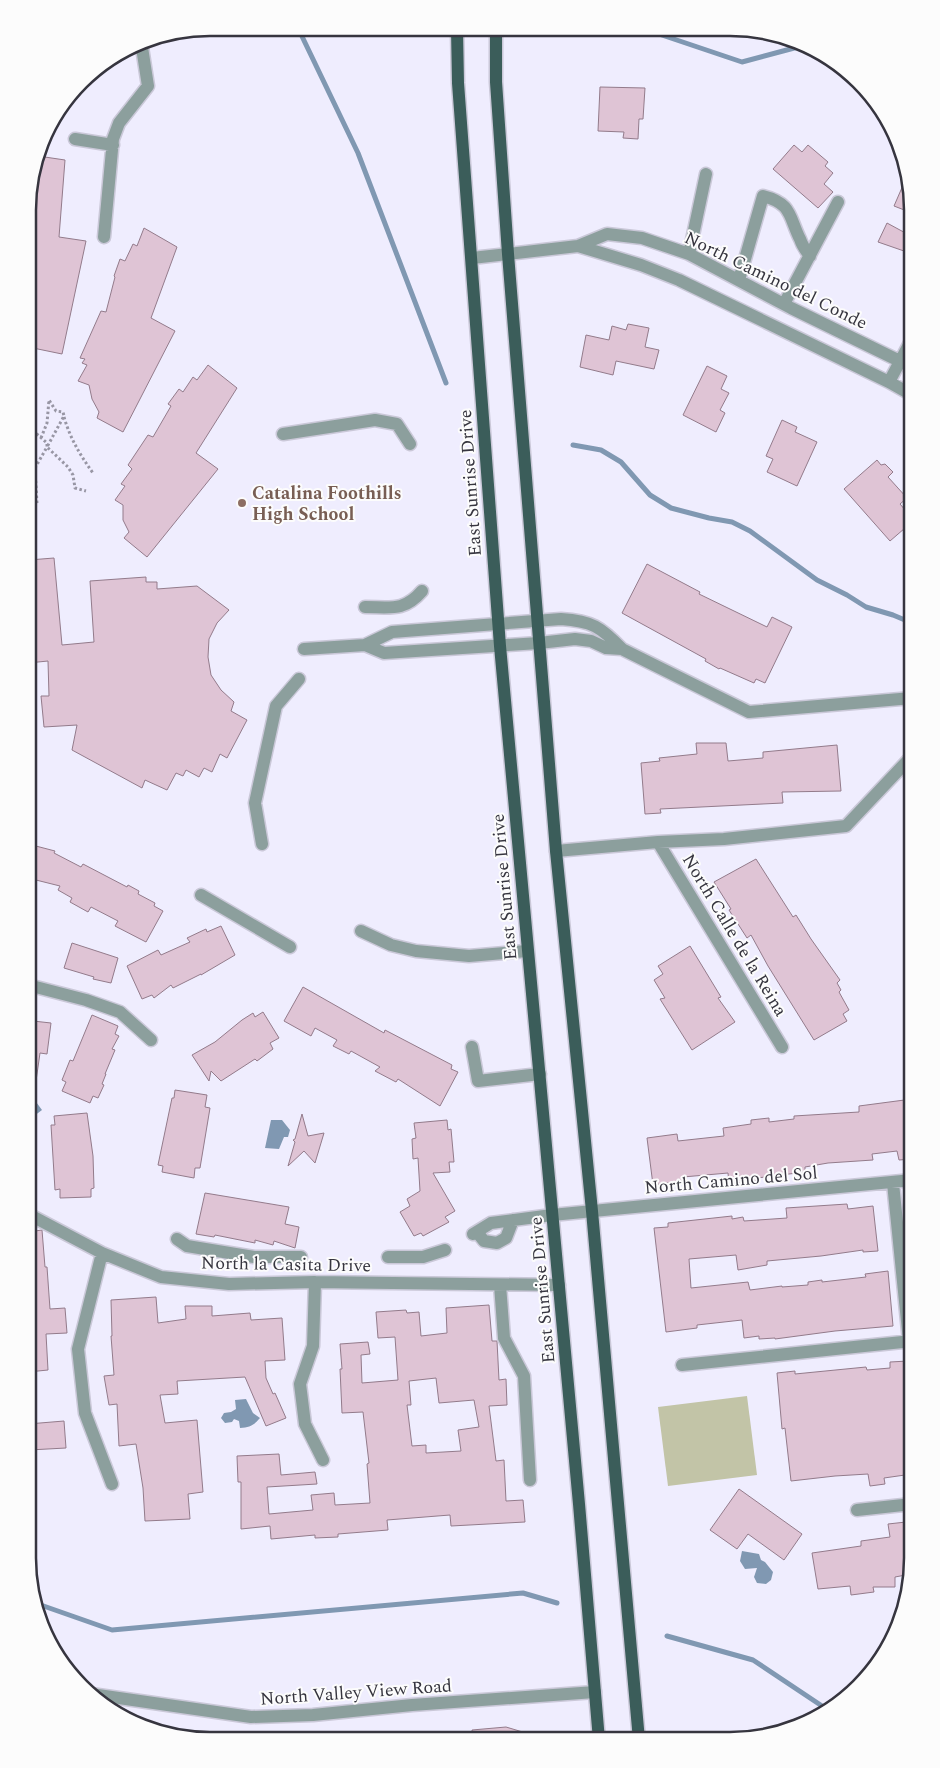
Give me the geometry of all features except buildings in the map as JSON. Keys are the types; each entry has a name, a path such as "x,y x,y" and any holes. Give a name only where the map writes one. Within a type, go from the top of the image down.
{"main road":[{"path":"496,36 496,82 508,254 556,851 592,1211 638,1732"},
{"name":"East Sunrise Drive","path":"457,37 458,83 498,624 598,1732"}],"street":[{"path":"104,237 113,144 119,123 148,86 142,49"},
{"path":"75,139 113,144"},
{"path":"689,254 706,174"},
{"path":"739,280 763,196 775,199 787,209 799,239 810,256"},
{"path":"784,304 838,202"},
{"name":"North Camino del Conde","path":"472,258 578,246 607,234 642,238 689,254 784,304 904,363"},
{"name":"North Camino del Conde","path":"578,246 641,265 679,280 904,390"},
{"path":"890,382 904,353"},
{"path":"283,434 375,420 397,424 410,444"},
{"path":"365,607 399,607 413,601 422,591"},
{"path":"304,649 365,645 392,632 564,619 585,621 604,632 622,649 749,712 904,699"},
{"path":"365,645 384,653 575,639 591,641 606,648 622,649"},
{"path":"262,844 255,803 276,706 300,679"},
{"name":"North Calle de la Reina","path":"556,851 658,842 724,839 846,826 904,765"},
{"name":"North Calle de la Reina","path":"658,842 782,1047"},
{"path":"201,895 290,946"},
{"path":"361,931 391,945 416,951 469,956 527,951"},
{"path":"36,987 86,1000 120,1012 152,1040"},
{"path":"472,1048 478,1081 540,1074"},
{"name":"North Camino del Sol","path":"513,1220 506,1238 497,1243 484,1241 475,1233 491,1223 513,1220 552,1215 903,1181"},
{"path":"893,1182 903,1272"},
{"name":"North la Casita Drive","path":"36,1218 102,1253 161,1277 229,1284 315,1282 559,1285"},
{"path":"177,1240 187,1246 254,1258 301,1257"},
{"path":"388,1257 423,1257 445,1250"},
{"path":"102,1253 78,1349 85,1413 112,1484"},
{"path":"315,1282 313,1346 300,1384 305,1424 323,1460"},
{"path":"500,1285 504,1338 524,1376 530,1480"},
{"path":"682,1366 903,1342"},
{"path":"857,1510 903,1505"},
{"name":"North Valley View Road","path":"104,1696 251,1717 312,1715 412,1705 595,1692"}],"path":[{"path":"41,438 47,423 49,400 56,411 63,412 68,434 80,456 93,473"},
{"path":"36,465 64,416"},
{"path":"36,433 68,467 73,475 75,488 86,491"},
{"path":"36,492 37,504"}],"green space":[{"path":"747,1396 757,1475 668,1486 658,1407"}],"water":[{"path":"36,1102 42,1110 36,1114"},
{"path":"271,1120 282,1120 290,1130 288,1137 284,1137 279,1149 265,1148"},
{"path":"246,1399 253,1413 260,1418 249,1427 243,1428 240,1428 239,1421 234,1419 232,1422 225,1423 221,1418 224,1413 236,1409 235,1400"},
{"path":"742,1551 759,1554 761,1560 773,1572 771,1580 766,1584 757,1583 754,1577 757,1568 745,1569 740,1561"}],"waterway":[{"path":"665,36 742,62 793,48"},
{"path":"302,37 358,153 446,383"},
{"path":"573,445 601,450 621,462 650,495 671,508 732,522 750,531 817,580 866,607 904,620"},
{"path":"43,1606 112,1630 523,1593 557,1603"},
{"path":"667,1636 753,1660 822,1706"}],"place":[{"name":"Catalina Foothills High School","path":"242,503"}]}
